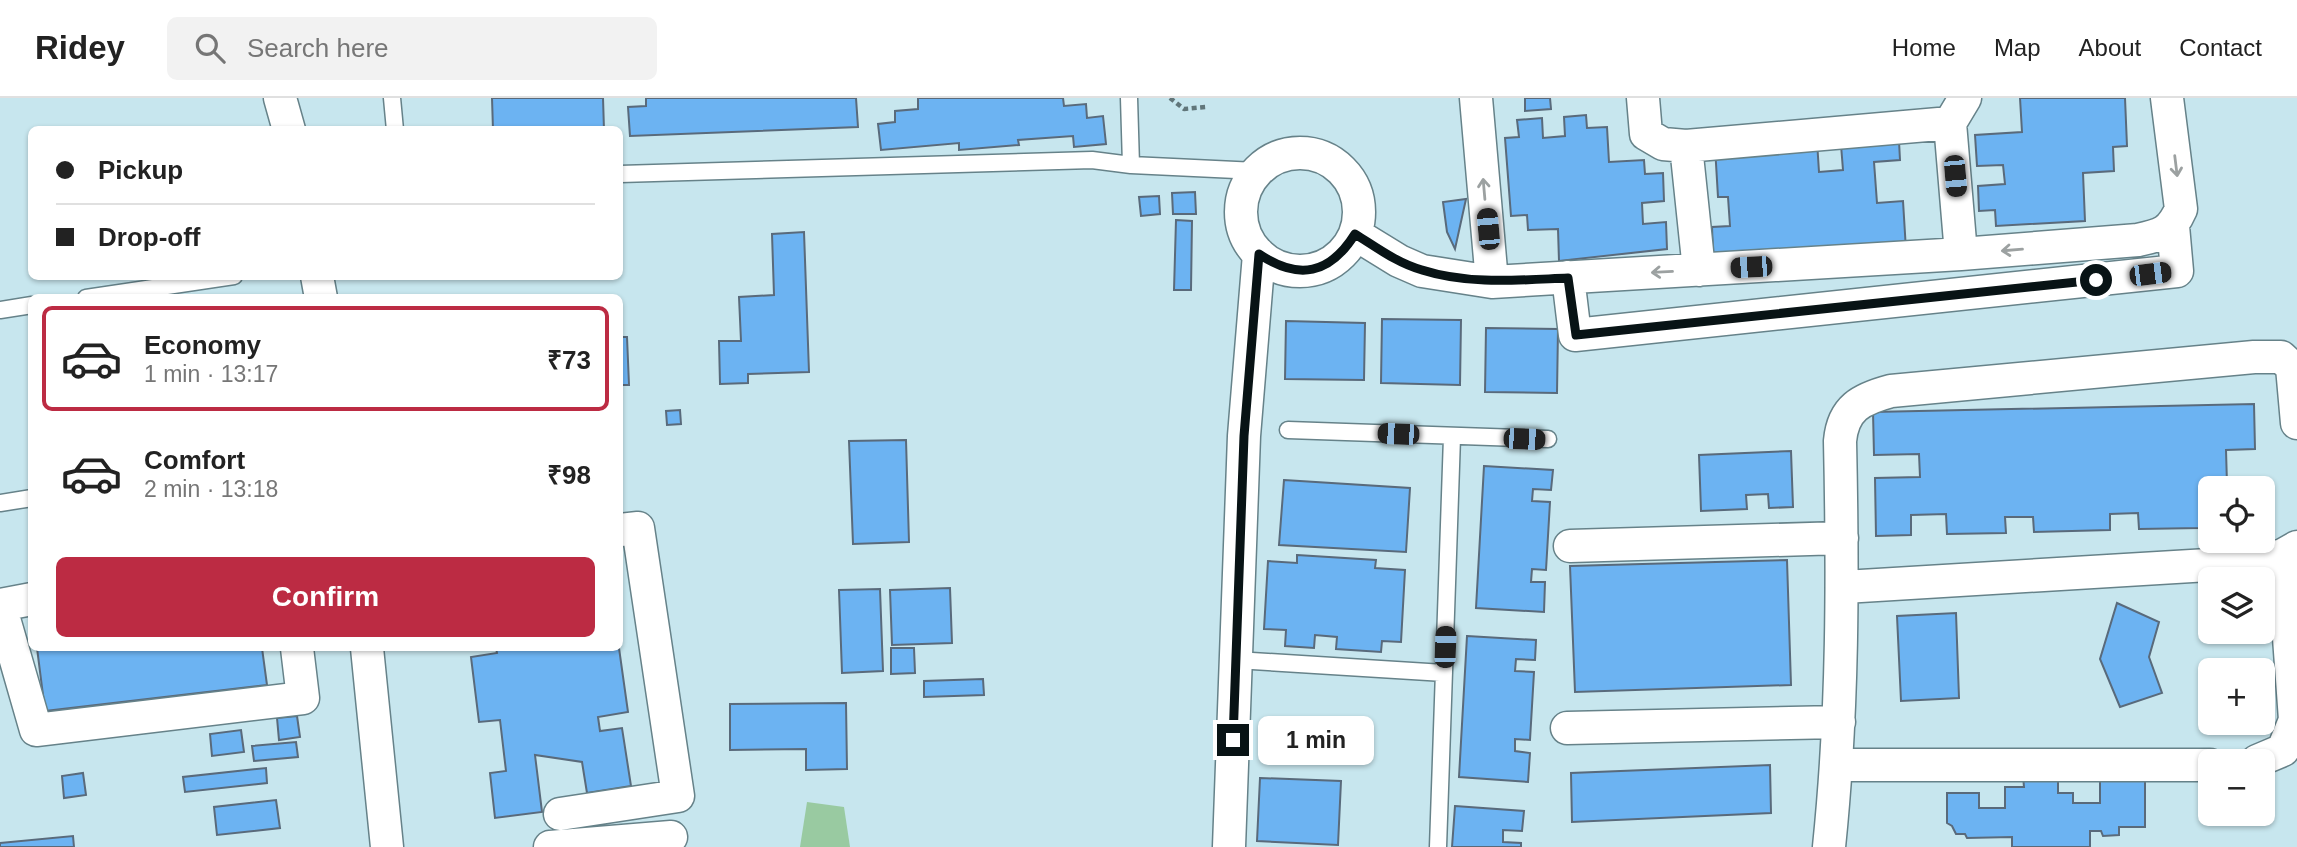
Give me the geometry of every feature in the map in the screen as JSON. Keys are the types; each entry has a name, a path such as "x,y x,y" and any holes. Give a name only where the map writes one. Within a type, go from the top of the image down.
{"street":[{"path":"280,98 288,126"},
{"path":"1476,98 1492,282"},
{"path":"1643,98 1646,134 1663,144 1686,146 1957,111 1961,254"},
{"path":"1568,278 1576,335 2176,271 2174,226 2180,209 2167,98"},
{"path":"1686,146 1699,270"},
{"path":"1299,152 1322,156 1341,169 1354,188 1359,211 1355,234 1343,254 1323,267 1301,271 1278,267 1259,254 1246,235 1241,212 1245,190 1257,171 1276,157 1299,152"},
{"path":"1355,234 1399,261 1422,271 1492,282 1961,254 2138,240 2157,236 2174,226"},
{"path":"1228,847 1244,436 1259,254"},
{"path":"1829,847 1839,722 1843,587 1842,426 1851,407 1868,397 1891,391 2254,357 2281,357 2292,367 2297,423"},
{"path":"560,814 678,796 638,528 623,530"},
{"path":"1570,546 1842,538"},
{"path":"1843,587 2258,562 2290,551 2295,720 2283,750 2275,753"},
{"path":"28,600 0,605 36,730 303,698 297,651"},
{"path":"367,651 387,847"},
{"path":"1567,728 1839,722"},
{"path":"1837,765 2198,765"},
{"path":"550,847 671,837"}],"lane":[{"path":"392,98 395,126"},
{"path":"1129,98 1131,165"},
{"path":"623,174 1092,160 1131,165 1257,171"},
{"path":"113,294 207,280"},
{"path":"0,310 28,306"},
{"path":"1288,429 1548,439"},
{"path":"1437,847 1452,437"},
{"path":"0,503 28,499"},
{"path":"1236,660 1444,673"}],"path":[{"path":"1170,98 1184,110 1206,107"}],"green space":[{"path":"807,802 844,807 850,847 800,847"}],"building":[{"path":"492,98 603,98 604,126 493,126"},
{"path":"646,98 856,98 858,127 630,136 628,107 646,106"},
{"path":"918,98 1063,98 1064,106 1086,104 1087,118 1103,116 1106,144 1074,147 1073,136 1018,140 1019,145 959,150 959,143 881,150 878,124 895,122 895,111 918,109"},
{"path":"1525,98 1550,98 1551,109 1525,111"},
{"path":"2020,98 2125,98 2127,146 2113,147 2114,171 2083,173 2085,221 1996,226 1995,210 1979,211 1978,186 2005,184 2003,165 1977,166 1975,135 2022,132"},
{"path":"1586,115 1587,128 1607,127 1609,162 1644,160 1645,174 1663,173 1664,201 1642,203 1643,224 1666,222 1667,249 1559,261 1558,229 1528,230 1527,215 1511,216 1505,138 1519,137 1517,120 1542,118 1543,138 1565,136 1564,117"},
{"path":"1817,141 1819,172 1843,170 1841,145 1899,141 1900,160 1874,162 1877,203 1903,201 1906,250 1713,254 1712,227 1730,226 1728,197 1718,197 1715,147"},
{"path":"1195,192 1196,214 1173,214 1172,193"},
{"path":"1159,196 1160,214 1141,216 1139,197"},
{"path":"1466,199 1455,249 1447,232 1443,202"},
{"path":"1176,220 1192,221 1191,290 1174,290"},
{"path":"804,232 809,372 748,374 748,383 720,384 719,341 741,341 739,297 774,295 772,234"},
{"path":"1382,319 1461,320 1460,385 1381,383"},
{"path":"1286,321 1365,323 1364,380 1285,379"},
{"path":"1486,328 1558,329 1557,393 1485,392"},
{"path":"623,337 627,337 629,385 623,385"},
{"path":"2254,404 2255,449 2226,450 2227,476 2198,476 2198,528 2139,529 2138,513 2110,514 2110,530 2034,532 2033,517 2005,517 2006,533 1947,534 1946,514 1911,515 1911,535 1876,536 1875,478 1920,477 1919,454 1874,455 1873,412"},
{"path":"680,410 681,424 667,425 666,411"},
{"path":"906,440 909,542 853,544 849,441"},
{"path":"1791,451 1793,507 1769,508 1768,494 1746,495 1747,509 1701,511 1699,455"},
{"path":"1484,466 1553,470 1551,490 1533,489 1532,501 1550,502 1546,570 1532,569 1531,582 1545,582 1544,612 1476,608"},
{"path":"1284,480 1410,488 1406,552 1279,545"},
{"path":"1297,555 1376,560 1375,568 1405,570 1401,642 1382,641 1381,652 1336,649 1337,637 1315,635 1314,648 1285,646 1286,630 1264,629 1268,561 1297,563"},
{"path":"1787,560 1791,685 1575,692 1570,566"},
{"path":"950,588 952,643 892,645 890,590"},
{"path":"880,589 883,671 842,673 839,590"},
{"path":"2117,603 2159,622 2149,657 2162,693 2120,707 2100,659"},
{"path":"1956,613 1959,698 1901,701 1897,616"},
{"path":"1467,636 1536,640 1535,660 1516,659 1515,671 1534,672 1530,740 1515,739 1515,751 1530,753 1528,782 1459,777"},
{"path":"891,648 914,648 915,673 891,674"},
{"path":"37,651 262,651 267,685 45,711"},
{"path":"619,651 628,712 598,717 600,731 622,728 631,786 587,793 582,762 535,755 542,812 495,818 490,773 506,771 500,720 479,722 471,657 497,653"},
{"path":"983,679 984,695 924,697 924,681"},
{"path":"846,703 847,769 806,770 806,749 730,750 730,704"},
{"path":"297,716 300,737 279,740 277,718"},
{"path":"241,730 244,752 212,756 210,734"},
{"path":"296,742 298,757 254,761 252,746"},
{"path":"1770,765 1771,813 1572,822 1571,773"},
{"path":"266,768 267,783 185,792 183,777"},
{"path":"83,773 86,795 64,798 62,776"},
{"path":"2023,776 2058,776 2058,793 2073,793 2073,803 2100,803 2100,779 2145,780 2145,827 2119,827 2119,835 2103,836 2101,831 2090,831 2090,847 2012,847 2012,837 1967,838 1965,834 1956,834 1947,823 1947,793 1979,793 1979,808 2005,808 2005,787 2024,787"},
{"path":"1260,778 1341,781 1338,845 1257,841"},
{"path":"276,800 280,828 217,835 214,807"},
{"path":"1455,806 1524,811 1522,831 1503,830 1503,842 1521,843 1521,847 1452,847"},
{"path":"73,836 74,847 0,847 0,843"}],"route":[{"path":"1233,740 1244,436 1259,254 1278,267 1301,271 1323,267 1343,254 1355,234 1399,261 1422,271 1492,282 1568,278 1576,335 2096,280"}]}
